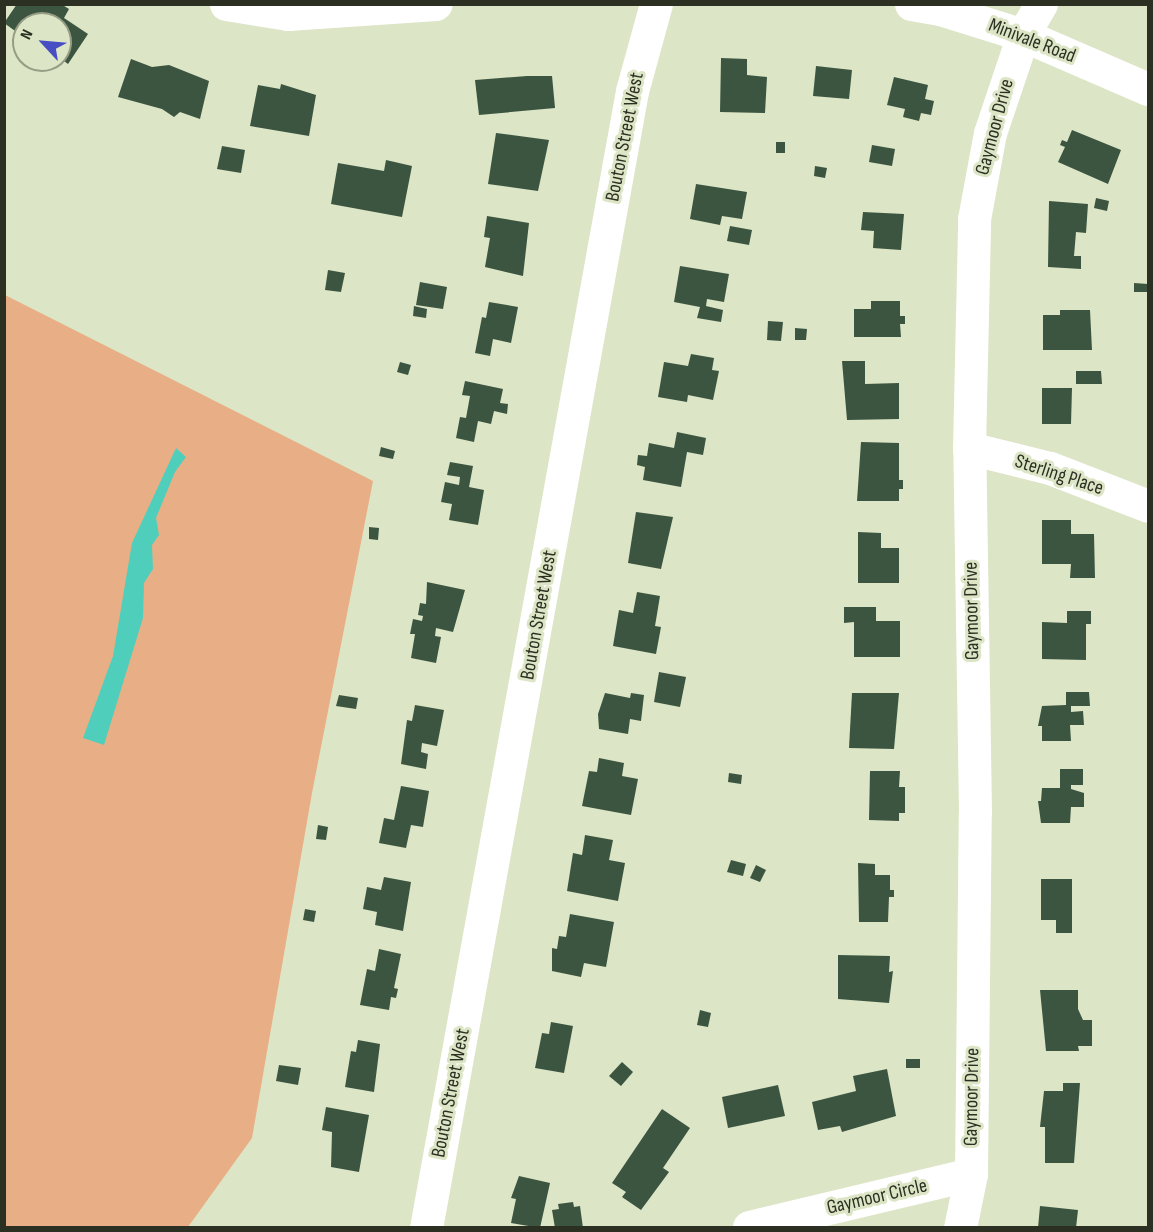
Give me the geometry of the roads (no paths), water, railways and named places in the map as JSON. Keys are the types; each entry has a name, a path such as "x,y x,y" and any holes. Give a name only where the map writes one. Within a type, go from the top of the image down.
{"street":[{"path":"226,4 288,14 436,4"},
{"name":"Bouton Street West","path":"426,1227 632,91 656,4"},
{"name":"Minivale Road","path":"911,4 940,9 1023,35 1149,89"},
{"name":"Gaymoor Drive","path":"960,1227 971,1174 975,812 969,448 974,219 990,133 1023,35 1041,4"},
{"name":"Sterling Place","path":"969,448 1050,468 1149,506"},
{"name":"Gaymoor Circle","path":"748,1227 971,1174"}],"water":[{"path":"176,448 186,457 175,472 156,518 159,535 152,545 153,569 144,583 143,618 104,745 83,738 113,656 132,543"}]}
